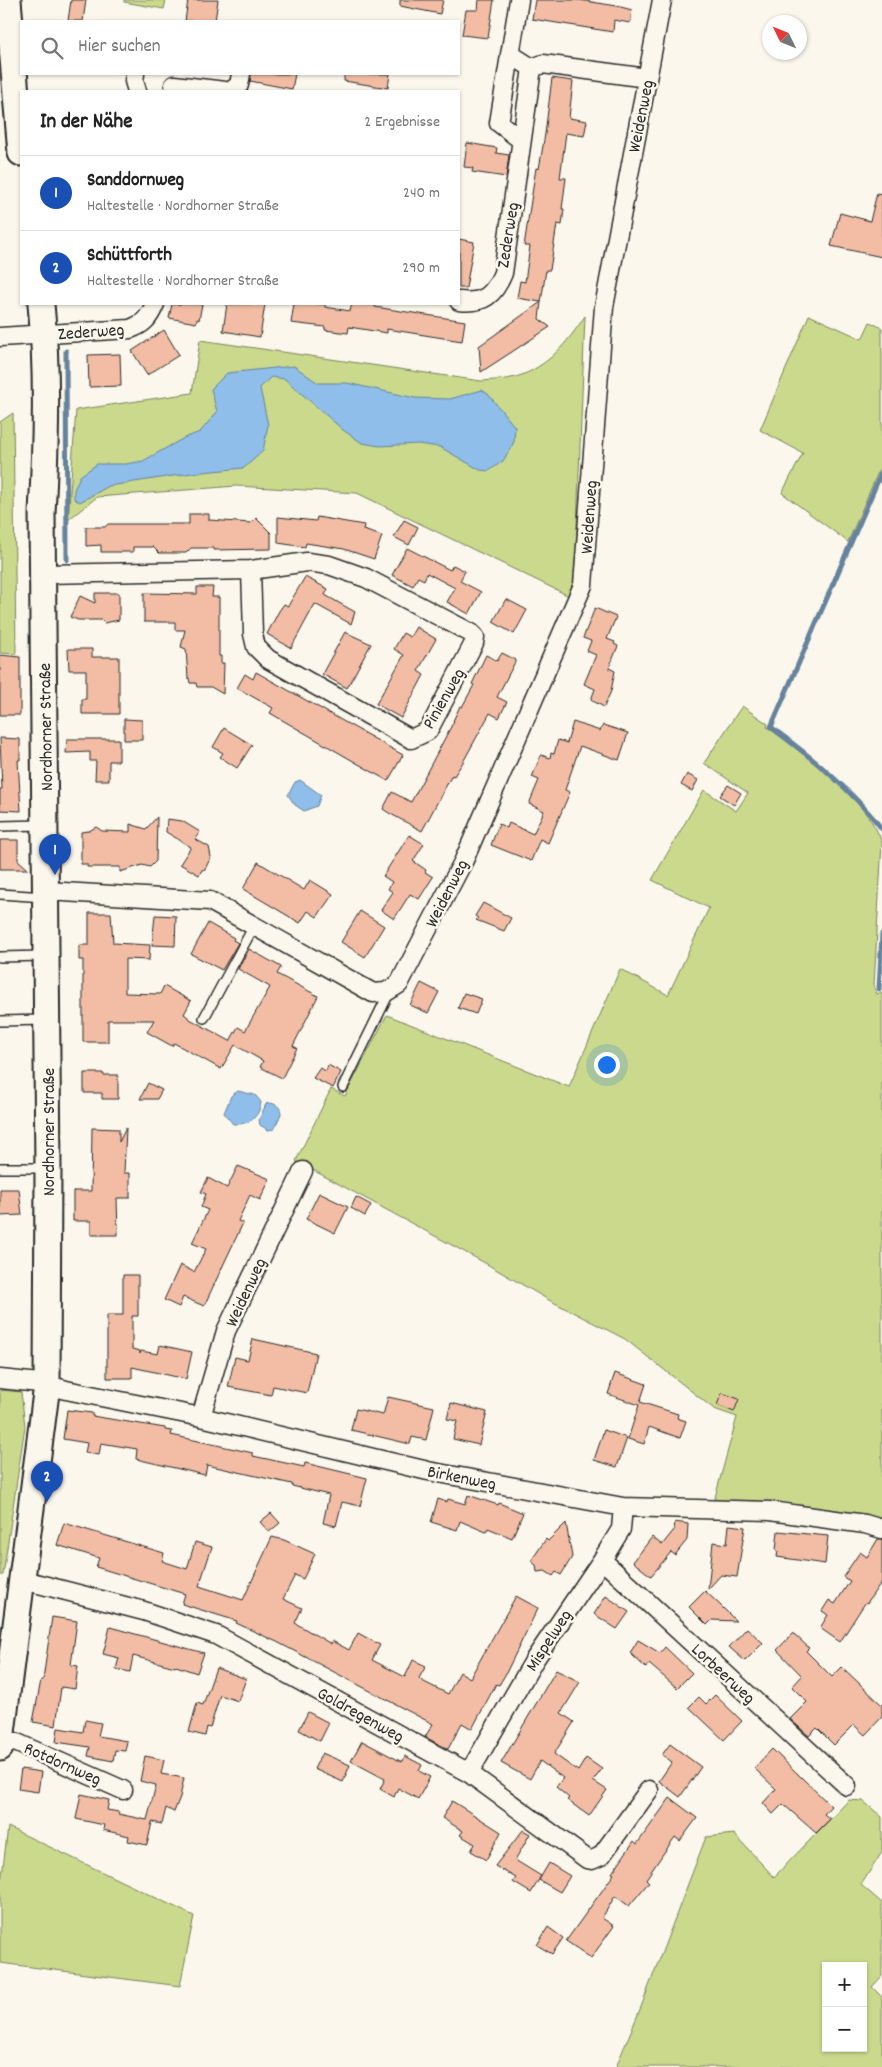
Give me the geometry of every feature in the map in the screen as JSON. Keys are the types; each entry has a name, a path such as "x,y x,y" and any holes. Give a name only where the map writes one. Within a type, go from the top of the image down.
{"street":[{"path":"8,0 20,140"},
{"path":"519,0 500,124 521,140"},
{"name":"Weidenweg","path":"386,992 399,984 464,860 583,585 604,308 662,0"},
{"path":"510,54 532,68 543,64 647,78"},
{"name":"Zederweg","path":"460,300 470,302 485,299 497,288 503,272 532,68"},
{"path":"136,75 134,81 137,90"},
{"path":"232,90 239,85 241,75"},
{"path":"173,83 218,90"},
{"name":"Nordhorner Straße","path":"0,1744 48,1385 47,956 42,513 46,447 36,334 26,305"},
{"name":"Nordhorner Straße","path":"36,334 41,305"},
{"name":"Zederweg","path":"0,336 130,329 142,325 150,316 154,305"},
{"name":"Pinienweg","path":"44,574 250,570 307,562 329,565 366,578 475,636 474,643 428,732 411,739 268,659 256,647 253,634 250,570"},
{"path":"46,894 210,901 373,993 386,992"},
{"name":"Weidenweg","path":"201,1417 226,1332 303,1171"},
{"name":"Birkenweg","path":"0,1379 48,1385 201,1417 428,1471 623,1507 770,1512 865,1524 882,1529"},
{"name":"Mispelweg","path":"469,1773 535,1659 621,1529 623,1507"},
{"name":"Lorbeerweg","path":"602,1560 847,1786"},
{"name":"Goldregenweg","path":"23,1582 35,1583 144,1611 216,1636 469,1773 587,1859 592,1860 601,1856 650,1790"},
{"name":"Rotdornweg","path":"0,1744 15,1742 123,1790"}],"lane":[{"path":"0,826 46,824"},
{"path":"0,894 46,894"},
{"path":"204,1018 254,926"},
{"path":"0,957 47,956"},
{"path":"342,1087 387,997 386,992"},
{"path":"0,1021 47,1020"},
{"path":"0,1168 48,1168"}],"green space":[{"path":"124,0 166,0 164,9 124,2"},
{"path":"809,315 862,339 870,322 882,328 882,463 848,542 782,493 803,453 760,430"},
{"path":"585,316 575,579 569,596 357,493 236,486 97,497 68,520 76,410 192,393 200,340 481,381 516,377 538,367 564,345"},
{"path":"13,413 16,654 0,653 0,422"},
{"path":"742,706 768,724 767,727 816,764 850,795 875,827 882,843 874,985 877,994 882,992 882,1522 714,1501 737,1417 714,1409 625,1339 547,1299 485,1263 296,1161 331,1089 345,1096 387,1015 569,1087 620,969 668,995 709,908 652,880 704,790 736,811 748,793 704,763"},
{"path":"0,1390 21,1392 25,1426 3,1575 0,1575"},
{"path":"849,1800 863,1801 882,1817 882,1852 861,1885 882,1903 882,1976 872,1987 882,1997 882,2067 616,2067 706,1837 734,1834 774,1877"},
{"path":"8,1827 194,1916 180,1986 0,1963 0,1892"}],"water":[{"path":"294,366 318,383 347,383 415,398 450,399 482,390 488,394 515,427 514,442 503,461 489,471 480,470 440,447 418,444 380,446 362,443 343,430 285,379 271,377 260,388 268,425 263,451 244,468 192,473 109,486 80,502 74,499 74,490 80,476 97,464 126,464 143,461 184,438 200,432 217,412 211,389 227,373"},
{"path":"300,780 321,795 317,806 304,811 295,805 288,795 295,782"},
{"path":"238,1091 255,1095 261,1102 258,1112 252,1119 248,1122 233,1124 224,1113 231,1096"},
{"path":"268,1103 278,1106 281,1114 274,1129 268,1130 260,1125 259,1120"}],"building":[{"path":"71,0 86,0 83,20 68,20"},
{"path":"188,0 218,0 215,20 185,20"},
{"path":"400,0 443,0 440,14 400,6"},
{"path":"479,0 494,0 488,38 462,35 466,10 478,10"},
{"path":"535,0 579,0 617,6 632,10 630,23 614,20 613,32 532,19"},
{"path":"251,75 295,75 292,89 250,81"},
{"path":"344,75 390,75 388,88 344,81"},
{"path":"552,78 573,81 569,118 587,121 584,136 566,133 560,178 566,178 562,225 557,224 550,270 546,270 541,302 517,298 520,281 525,282 530,246 524,246 536,168 539,169 545,134"},
{"path":"467,143 497,148 496,153 509,155 506,177 472,172 473,168 464,167"},
{"path":"877,193 882,194 882,257 831,246 840,213 870,221"},
{"path":"460,239 474,242 466,288 460,288"},
{"path":"541,302 539,319 550,327 481,372 479,346"},
{"path":"172,305 202,305 199,320 197,319 196,323 169,318"},
{"path":"227,305 265,305 260,337 223,331"},
{"path":"294,305 325,305 325,307 350,311 352,305 375,305 375,307 465,321 462,341 387,329 387,333 349,327 348,333 325,330 325,327 291,323"},
{"path":"164,330 179,355 147,375 132,351"},
{"path":"120,354 121,386 89,387 88,355"},
{"path":"189,514 209,514 209,520 251,523 256,518 271,533 271,549 214,550 214,548 191,548 186,553 159,553 153,547 133,547 133,552 101,552 101,545 86,546 86,527 105,527 108,524 189,524"},
{"path":"278,517 316,521 317,517 364,525 363,530 382,536 374,559 344,549 306,543 305,547 278,543"},
{"path":"404,520 418,527 409,545 394,537"},
{"path":"407,548 450,570 453,565 465,571 460,581 481,592 469,614 447,602 455,588 427,573 424,580 418,577 413,586 392,575"},
{"path":"305,577 328,589 325,595 355,612 351,624 315,604 291,648 267,634 279,611 284,604 288,606"},
{"path":"197,587 213,587 212,597 219,597 219,656 221,656 221,663 224,663 223,694 211,687 197,687 196,683 190,683 186,649 181,647 185,630 175,630 175,622 144,622 144,593 197,594"},
{"path":"95,593 119,593 119,620 104,623 101,620 78,620 70,617 80,596 95,603"},
{"path":"506,599 527,610 514,634 493,622"},
{"path":"595,608 616,617 607,639 615,642 614,644 618,646 609,668 615,671 611,691 604,707 591,700 595,689 584,684 596,655 587,651 591,641 583,638"},
{"path":"416,627 436,639 418,671 424,675 401,718 376,704 404,655 394,649 403,633 410,637"},
{"path":"345,632 371,644 347,688 322,674"},
{"path":"68,649 92,649 92,657 119,657 119,714 82,714 82,699 86,699 86,670 69,670"},
{"path":"502,653 516,660 497,697 507,702 499,718 490,713 463,762 454,776 452,775 422,831 383,809 392,792 411,802 460,706 462,707 474,685 472,684 486,655 497,661"},
{"path":"0,655 20,657 20,715 0,715"},
{"path":"256,672 403,755 388,781 270,713 273,708 237,688 245,674 253,679"},
{"path":"124,719 142,720 142,740 124,740"},
{"path":"573,722 600,731 603,725 628,733 619,760 580,746 565,790 570,792 548,843 540,839 531,861 491,845 499,824 507,828 509,823 533,834 544,811 529,804 539,780 532,777 541,755 550,758 551,753 554,754 558,740 567,743"},
{"path":"224,728 252,745 237,768 220,757 223,753 213,747"},
{"path":"0,738 20,739 20,760 18,760 21,811 0,810 0,789 2,789"},
{"path":"67,739 119,739 119,761 109,761 109,780 95,780 96,761 90,761 90,752 66,753"},
{"path":"687,774 698,780 692,791 681,785"},
{"path":"728,785 741,793 734,805 720,796"},
{"path":"157,817 156,861 150,867 142,865 120,872 120,867 87,867 87,864 81,864 81,832 89,831 96,827 102,831 130,832 130,824 146,829"},
{"path":"167,819 182,821 200,832 195,839 209,847 211,857 205,869 199,875 180,864 191,847 166,832"},
{"path":"409,835 424,844 413,861 433,877 419,899 410,894 394,919 381,910 393,892 388,889 392,882 383,876"},
{"path":"0,840 18,840 18,860 28,869 0,869"},
{"path":"258,862 304,890 310,880 333,894 317,917 308,911 300,923 243,889"},
{"path":"483,903 511,918 504,931 476,920 478,918 475,916"},
{"path":"360,911 384,926 365,957 341,942"},
{"path":"89,913 111,913 113,943 150,945 149,960 125,959 125,993 160,994 164,986 191,1001 184,1014 188,1018 230,1041 238,1027 245,1031 270,987 238,969 249,949 281,967 277,974 318,996 293,1046 297,1048 282,1078 260,1067 263,1061 235,1045 221,1069 174,1043 172,1046 147,1032 154,1020 108,1020 108,1042 83,1042 83,960 79,960 79,945 89,945"},
{"path":"155,915 176,916 175,946 152,945"},
{"path":"208,923 234,938 233,940 238,943 222,970 191,954"},
{"path":"421,983 439,992 428,1013 410,1005"},
{"path":"464,993 482,999 476,1014 458,1008"},
{"path":"328,1065 341,1072 333,1088 313,1078 320,1068 326,1071"},
{"path":"84,1073 118,1075 118,1099 102,1099 102,1093 84,1093"},
{"path":"148,1083 162,1090 157,1099 140,1099"},
{"path":"92,1128 119,1129 119,1142 126,1128 124,1173 130,1173 130,1198 117,1198 118,1235 91,1235 91,1221 73,1221 73,1191 91,1191"},
{"path":"238,1166 270,1179 260,1200 250,1195 238,1221 243,1223 204,1306 183,1297 179,1307 164,1300 180,1265 194,1272 206,1249 192,1243 208,1210 201,1207 206,1194 201,1192 208,1178 227,1188"},
{"path":"0,1189 19,1189 22,1215 0,1216"},
{"path":"319,1193 348,1207 335,1233 306,1219"},
{"path":"356,1197 371,1205 365,1216 351,1208"},
{"path":"123,1275 138,1275 138,1316 132,1316 132,1349 140,1351 140,1354 141,1351 158,1354 160,1345 192,1352 186,1379 132,1367 132,1378 107,1378 107,1315 123,1315"},
{"path":"253,1339 316,1353 307,1393 273,1386 271,1395 228,1387 235,1357 248,1360"},
{"path":"615,1373 646,1384 640,1402 678,1414 677,1418 686,1421 680,1438 649,1427 644,1444 628,1439 639,1405 608,1394"},
{"path":"722,1393 739,1399 734,1412 717,1405"},
{"path":"388,1397 434,1407 426,1440 412,1437 410,1444 351,1430 356,1409 383,1415"},
{"path":"451,1403 487,1412 479,1445 453,1439 457,1421 447,1419"},
{"path":"67,1410 92,1413 92,1416 165,1428 165,1430 172,1431 171,1435 253,1453 253,1456 304,1467 305,1463 367,1478 360,1506 342,1502 336,1526 323,1523 329,1495 292,1486 292,1484 207,1465 205,1475 136,1459 137,1449 101,1443 99,1455 85,1453 87,1443 63,1439"},
{"path":"604,1430 627,1438 617,1467 594,1460"},
{"path":"468,1495 498,1505 499,1503 523,1513 512,1538 488,1528 486,1532 460,1521 457,1530 431,1522 438,1499 447,1502 448,1499 465,1504"},
{"path":"271,1513 280,1523 269,1532 260,1522"},
{"path":"675,1522 688,1524 687,1540 675,1555 671,1552 651,1576 633,1562 652,1537 662,1545 674,1530"},
{"path":"64,1523 164,1553 162,1561 187,1569 195,1542 212,1547 199,1586 243,1600 272,1537 284,1540 315,1554 303,1579 295,1575 283,1599 302,1608 295,1623 331,1644 332,1641 349,1650 358,1633 380,1645 372,1660 405,1677 413,1660 426,1666 419,1678 422,1681 448,1694 460,1672 470,1678 516,1596 538,1608 505,1675 499,1685 496,1684 472,1729 462,1723 448,1749 425,1737 433,1724 277,1642 236,1623 237,1621 182,1604 185,1594 96,1567 99,1558 57,1545"},
{"path":"566,1523 572,1557 561,1575 556,1572 553,1576 545,1571 537,1572 536,1565 531,1561 546,1539 548,1541"},
{"path":"729,1525 745,1527 737,1577 721,1575 708,1589 713,1542 727,1544"},
{"path":"778,1531 828,1536 825,1564 777,1557"},
{"path":"878,1539 882,1539 882,1581 840,1642 820,1628 828,1615 822,1611 829,1600 835,1604 850,1581 843,1577 860,1552 867,1557"},
{"path":"705,1591 736,1621 712,1620 707,1625 689,1607"},
{"path":"606,1596 629,1612 617,1629 594,1614"},
{"path":"52,1617 77,1621 71,1665 78,1666 75,1689 61,1687 56,1726 33,1722 41,1680 43,1680"},
{"path":"110,1627 204,1653 197,1673 133,1656 130,1672 116,1669 119,1658 103,1654"},
{"path":"747,1628 763,1643 745,1661 729,1647"},
{"path":"793,1633 809,1648 806,1651 832,1677 842,1667 882,1705 882,1717 865,1735 854,1725 834,1745 817,1728 809,1736 790,1719 807,1702 792,1687 802,1676 777,1650"},
{"path":"638,1640 660,1653 665,1647 692,1673 677,1688 649,1664 646,1668 630,1653"},
{"path":"216,1668 246,1679 238,1701 220,1695 210,1728 207,1727 205,1736 189,1732 197,1703 203,1705"},
{"path":"556,1670 580,1682 561,1713 574,1722 554,1754 578,1771 586,1758 602,1769 593,1781 607,1790 589,1816 567,1800 569,1798 556,1787 563,1778 540,1761 530,1779 501,1763"},
{"path":"715,1695 742,1721 724,1740 689,1707 699,1697 706,1704"},
{"path":"308,1712 329,1723 320,1741 299,1730"},
{"path":"85,1720 101,1723 98,1736 127,1741 125,1751 115,1750 113,1761 88,1756 90,1747 56,1742 58,1728 83,1732"},
{"path":"362,1741 402,1762 405,1756 422,1765 419,1771 430,1777 418,1799 398,1788 394,1797 380,1789 385,1779 351,1761"},
{"path":"670,1744 701,1767 680,1797 659,1781 672,1762 662,1755"},
{"path":"772,1749 831,1806 824,1814 830,1819 816,1833 783,1804 773,1814 763,1803 776,1789 754,1768"},
{"path":"322,1753 350,1765 343,1782 314,1769"},
{"path":"145,1756 164,1760 161,1774 184,1778 180,1797 174,1812 166,1808 162,1824 152,1822 147,1845 128,1841 129,1836 103,1830 104,1825 76,1819 81,1794 109,1800 107,1810 147,1820 156,1785 140,1781"},
{"path":"21,1769 41,1772 38,1792 18,1789"},
{"path":"670,1798 697,1818 680,1841 675,1837 646,1879 649,1882 629,1906 615,1896 602,1918 614,1926 591,1958 566,1941 614,1874 612,1873 634,1841 637,1844"},
{"path":"452,1801 501,1832 486,1860 471,1851 475,1844 460,1835 463,1831 442,1818"},
{"path":"523,1830 530,1834 515,1860 541,1876 531,1893 513,1882 516,1878 495,1866"},
{"path":"549,1863 570,1876 560,1892 539,1880"},
{"path":"548,1927 563,1938 552,1954 537,1945"}],"waterway":[{"path":"66,351 67,560"},
{"path":"882,471 771,727 830,774 857,800 882,829"},
{"path":"879,989 882,934"}],"place":[{"name":"Sanddornweg","path":"55,875"},
{"name":"Schüttforth","path":"47,1502"}]}
